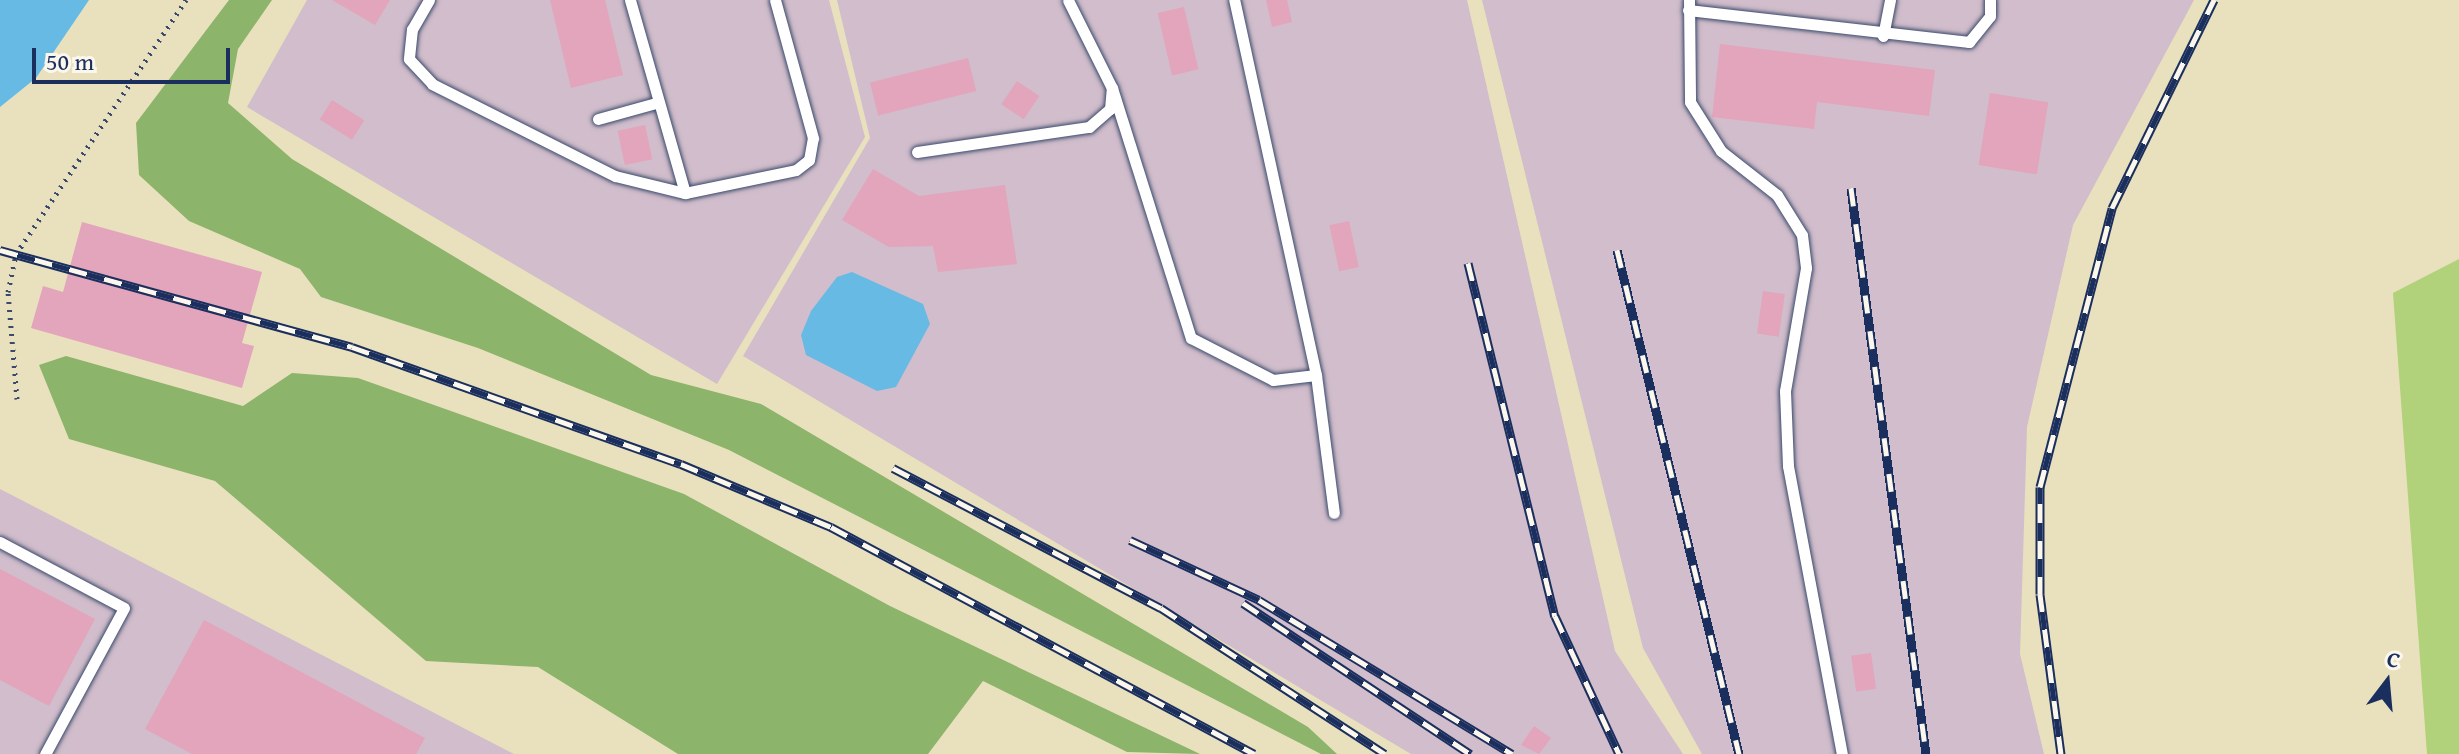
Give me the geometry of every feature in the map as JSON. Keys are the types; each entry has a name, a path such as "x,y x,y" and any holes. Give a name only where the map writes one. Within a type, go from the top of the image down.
{"lane":[{"path":"429,0 412,29 409,59 432,84 615,176 685,193 796,170 809,160 813,138 775,0"},
{"path":"630,0 656,103 685,193"},
{"path":"1068,0 1112,88 1191,338 1273,380 1316,375"},
{"path":"1234,0 1316,375 1334,513"},
{"path":"1883,36 1890,0"},
{"path":"1842,754 1788,466 1785,391 1806,268 1802,235 1777,195 1721,151 1690,102 1689,5 1883,36 1969,42 1990,16 1990,0"},
{"path":"917,152 1089,127 1110,109 1112,88"},
{"path":"598,119 656,103"},
{"path":"0,542 124,608 45,754"}],"path":[{"path":"17,399 8,292 16,254 186,0"}],"shaded area":[{"path":"307,0 829,0 865,137 717,384 247,107"},
{"path":"837,0 1467,0 1615,651 1683,754 1411,754 743,356 870,138"},
{"path":"1482,0 2194,0 2073,225 2027,427 2020,654 2044,754 1702,754 1643,648"},
{"path":"0,489 514,754 0,754"}],"green space":[{"path":"229,0 272,0 238,49 228,103 292,159 651,375 761,404 1308,727 1337,754 1321,754 729,450 478,348 321,297 300,269 189,221 139,175 136,123"},
{"path":"2459,259 2459,754 2427,754 2393,293"},
{"path":"66,356 243,406 292,373 358,378 684,494 890,606 1200,754 1127,752 983,681 928,754 678,754 538,667 426,661 215,481 69,439 39,365"}],"water":[{"path":"0,0 89,0 36,78 0,107"},
{"path":"852,272 923,304 930,324 896,387 877,391 806,355 801,335 811,311 837,277"}],"building":[{"path":"332,0 390,0 375,25"},
{"path":"550,0 605,0 623,75 571,88"},
{"path":"1266,0 1287,0 1292,22 1272,27"},
{"path":"1184,7 1198,69 1172,75 1158,13"},
{"path":"1720,44 1935,70 1929,116 1817,102 1814,129 1712,117"},
{"path":"968,58 976,91 878,115 870,82"},
{"path":"1017,81 1039,96 1024,119 1001,104"},
{"path":"1990,93 2048,102 2037,174 1979,165"},
{"path":"332,100 364,120 352,140 320,120"},
{"path":"645,125 652,159 625,165 618,131"},
{"path":"873,169 919,196 1005,185 1017,264 938,272 933,246 889,247 842,220"},
{"path":"1349,221 1359,267 1339,271 1329,225"},
{"path":"82,222 262,272 242,343 254,346 242,388 31,328 43,286 63,292"},
{"path":"1763,291 1785,294 1779,337 1757,334"},
{"path":"0,569 95,619 49,706 0,680"},
{"path":"204,620 425,738 416,754 192,754 145,729"},
{"path":"1871,653 1876,689 1856,691 1851,656"},
{"path":"1534,726 1551,738 1539,754 1521,745"}],"railway":[{"path":"2061,754 2040,594 2040,487 2112,208 2214,0"},
{"path":"1851,188 1926,754"},
{"path":"0,250 352,347 681,464 831,527 1254,754"},
{"path":"1617,250 1739,754"},
{"path":"1468,263 1555,616 1619,754"},
{"path":"893,468 1161,608 1385,754"},
{"path":"1130,540 1259,600 1512,754"},
{"path":"1243,603 1470,754"}]}
